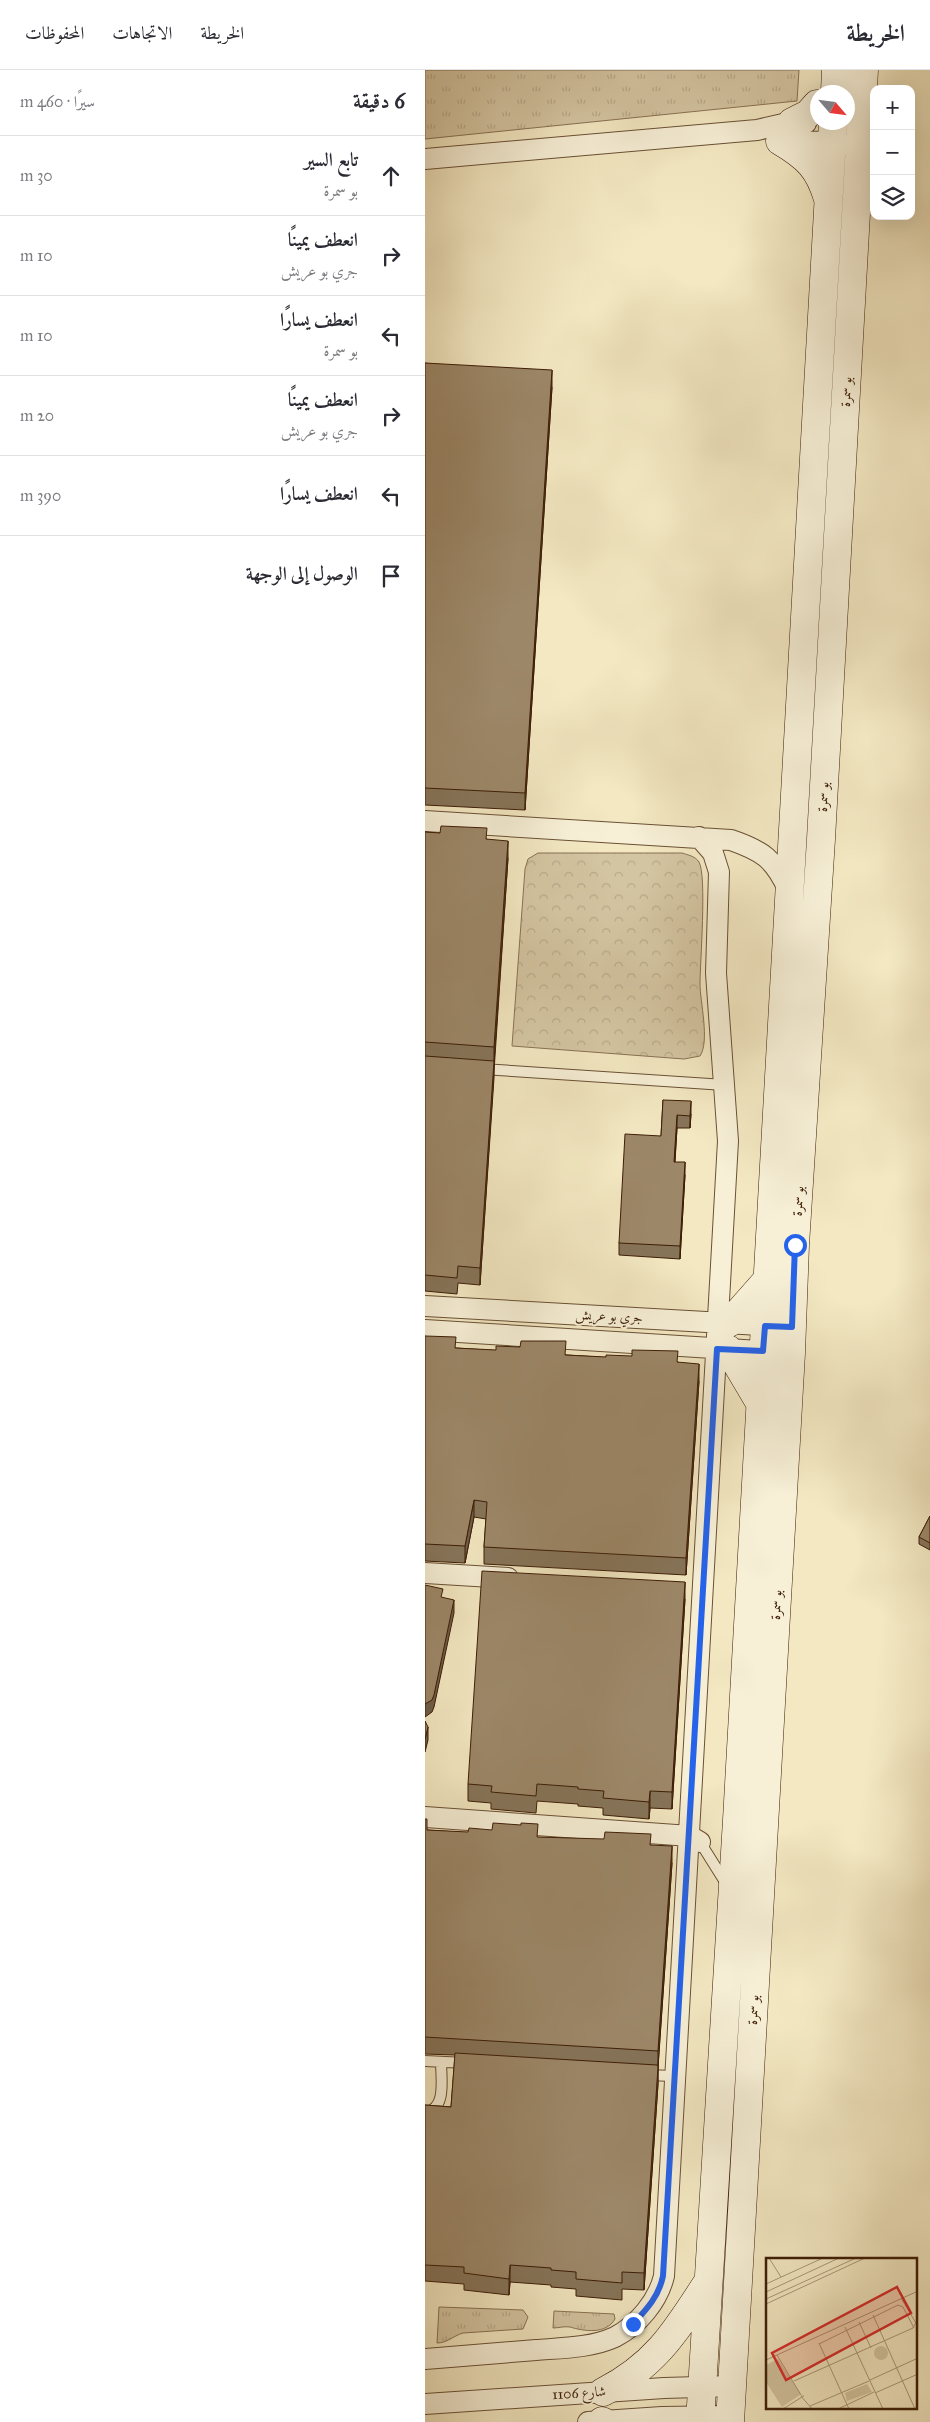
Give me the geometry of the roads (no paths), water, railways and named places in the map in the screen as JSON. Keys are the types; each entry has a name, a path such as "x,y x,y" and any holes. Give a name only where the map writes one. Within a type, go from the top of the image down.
{"street":[{"name":"بو سمرة","path":"731,2419 792,1340 795,1245 821,839 864,70"},
{"path":"776,131 810,111"},
{"path":"425,160 810,130"},
{"name":"بو سمرة","path":"700,2419 764,1338 788,889 794,830 833,130"},
{"path":"835,130 860,140"},
{"path":"776,131 812,165 823,182 830,204"},
{"path":"425,821 731,840 755,848 770,858 780,871 788,889"},
{"path":"425,2359 584,2346 617,2335 644,2313 661,2289 675,2076 695,1839 695,1588 723,1349 724,1322 728,1141 716,973 719,872 713,853 699,837"},
{"path":"724,1322 767,1280"},
{"name":"جري بو عريش","path":"425,1306 724,1322 764,1338 792,1340"},
{"name":"جري بو عريش","path":"425,1330 723,1349 764,1338"},
{"path":"723,1349 760,1403"},
{"path":"425,1573 531,1579"},
{"path":"425,1817 695,1839"},
{"path":"603,2392 627,2379 662,2348 708,2282"},
{"name":"شارع 1106","path":"425,2404 603,2392 733,2386"},
{"path":"598,2422 731,2419"}],"lane":[{"path":"473,1069 725,1085"},
{"path":"695,1839 731,1892"},
{"path":"425,2061 480,2064"},
{"path":"425,2112 434,2110 439,2104 441,2062"},
{"path":"636,2074 675,2076"}]}
